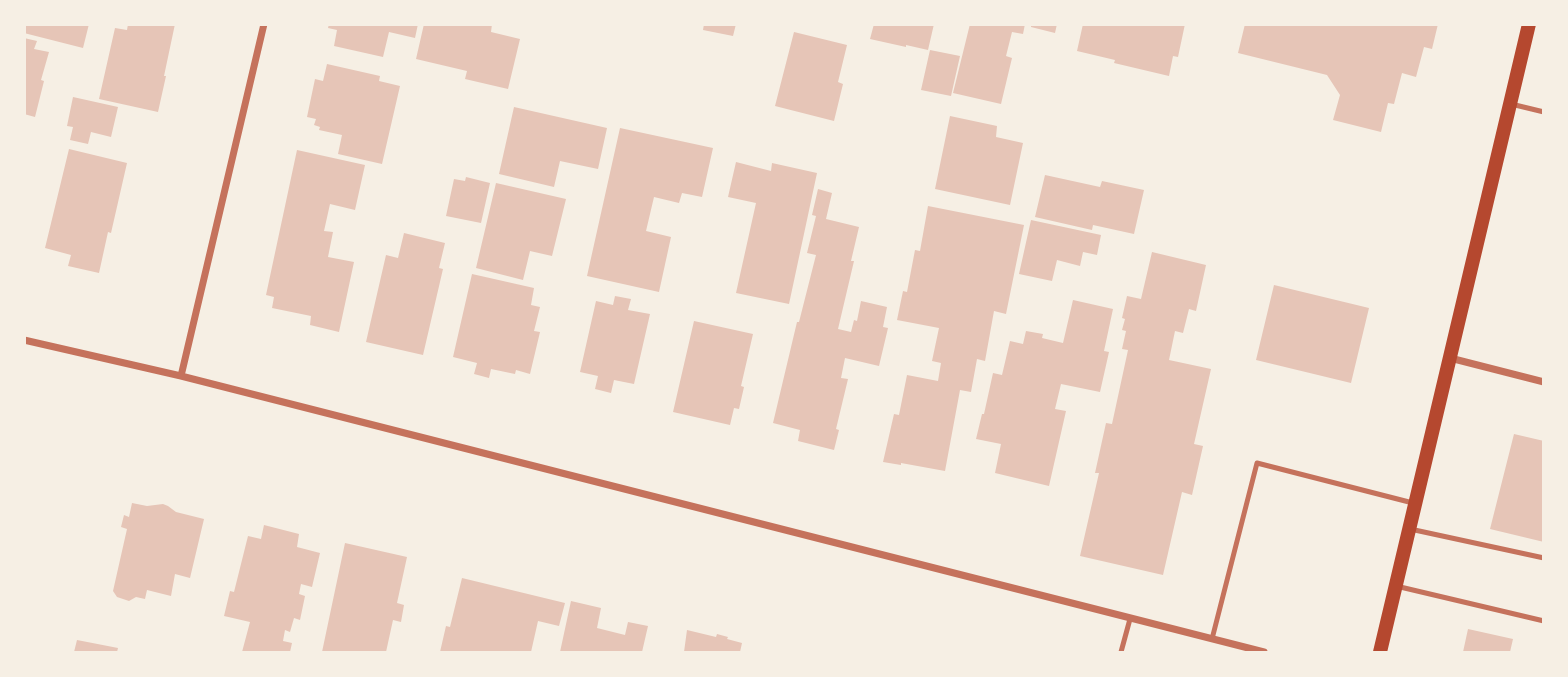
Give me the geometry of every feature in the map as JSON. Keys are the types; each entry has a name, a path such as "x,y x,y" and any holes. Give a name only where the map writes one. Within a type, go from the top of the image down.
{"main road":[{"path":"1380,653 1530,24"}],"street":[{"path":"181,376 264,24"},
{"path":"24,340 181,376 1264,653"},
{"path":"1450,358 1544,382"}],"lane":[{"path":"1511,104 1544,113"},
{"path":"1212,639 1257,463 1416,504"},
{"path":"1410,529 1544,558"},
{"path":"1396,586 1544,621"},
{"path":"1121,653 1130,619"}],"building":[{"path":"24,24 89,24 83,48 24,33"},
{"path":"128,24 175,24 158,112 99,99 115,28 127,30"},
{"path":"329,24 418,24 415,38 389,32 383,57 334,46 337,30 328,28"},
{"path":"424,24 492,24 491,32 520,39 508,89 465,79 467,71 416,59"},
{"path":"704,24 736,24 733,36 703,30"},
{"path":"874,24 934,24 928,50 870,39"},
{"path":"970,24 1025,24 1023,34 1012,32 1006,56 1012,58 1001,104 953,93"},
{"path":"1031,24 1057,24 1055,33 1031,27"},
{"path":"1083,24 1185,24 1178,57 1173,56 1169,76 1077,51"},
{"path":"1245,24 1438,24 1432,49 1424,47 1416,77 1402,73 1394,104 1388,103 1381,132 1333,120 1340,95 1327,75 1238,53"},
{"path":"794,32 847,45 838,82 843,84 834,121 775,106"},
{"path":"24,38 37,41 34,49 49,52 35,117 24,114"},
{"path":"930,50 960,56 951,96 921,90"},
{"path":"327,64 380,76 379,81 400,86 382,164 338,154 342,135 319,130 320,127 314,125 316,119 307,117 315,79 323,81"},
{"path":"73,97 118,107 111,137 91,132 88,144 70,140 73,127 67,126"},
{"path":"514,107 607,128 598,169 560,161 554,187 499,174"},
{"path":"950,116 997,126 996,137 1023,143 1010,205 935,189"},
{"path":"620,128 713,148 702,197 682,193 679,203 654,197 646,231 671,237 659,292 587,276"},
{"path":"69,149 127,163 99,273 68,266 71,255 45,248"},
{"path":"297,150 365,165 355,210 330,204 324,231 333,232 328,257 354,262 339,332 310,325 311,316 272,308 274,297 266,295"},
{"path":"736,162 771,171 772,163 817,173 789,304 736,293 756,203 728,197"},
{"path":"1045,175 1100,187 1102,181 1144,190 1134,234 1093,225 1092,230 1035,217"},
{"path":"466,177 490,183 481,223 446,216 454,179 465,181"},
{"path":"496,183 566,199 552,256 530,251 523,280 476,268"},
{"path":"818,189 832,193 826,219 859,227 838,329 851,332 854,320 857,321 861,301 887,307 883,327 888,328 879,366 845,358 841,378 848,379 836,429 839,430 834,450 798,441 800,430 773,423 816,255 807,253 816,216 812,215"},
{"path":"928,206 1024,225 1006,314 994,311 985,361 977,359 971,392 960,390 945,471 883,462 894,414 899,415 907,375 938,381 941,363 932,361 939,328 897,320 903,291 907,292 915,250 920,251"},
{"path":"1031,220 1101,235 1097,255 1083,252 1080,266 1057,260 1052,281 1019,274"},
{"path":"404,233 445,243 439,268 443,269 423,355 366,342 386,255 398,258"},
{"path":"1152,252 1206,265 1196,311 1189,309 1183,333 1175,331 1169,360 1211,369 1194,444 1203,446 1192,495 1182,492 1163,575 1080,556 1099,473 1095,473 1106,423 1112,424 1128,350 1122,349 1126,331 1122,330 1125,319 1122,318 1127,296 1141,299"},
{"path":"472,274 534,288 531,305 540,307 534,331 540,332 530,374 516,370 515,374 491,369 489,378 474,374 477,363 453,357"},
{"path":"1274,285 1369,308 1351,383 1256,360"},
{"path":"615,296 631,299 628,310 650,314 634,384 614,380 611,393 595,389 598,376 580,372 596,301 613,305"},
{"path":"1073,300 1113,309 1104,351 1109,352 1100,392 1061,384 1055,409 1066,411 1049,486 995,473 1001,444 976,439 993,373 1002,375 1010,341 1023,344 1026,331 1043,334 1042,338 1063,343"},
{"path":"694,321 753,334 741,386 744,387 739,409 734,408 730,425 673,412"},
{"path":"1514,434 1544,441 1544,542 1490,529"},
{"path":"132,503 147,506 163,504 176,512 204,519 190,578 175,574 171,596 147,590 145,599 136,597 129,601 117,597 113,591 127,529 121,527 124,515 129,517"},
{"path":"264,525 299,534 297,547 320,553 312,587 301,584 299,594 305,596 300,620 294,618 290,632 285,630 283,641 292,643 290,652 242,652 250,622 224,616 230,591 234,592 248,536 261,539"},
{"path":"345,543 407,557 397,603 404,605 401,622 393,620 386,652 322,652"},
{"path":"462,578 565,603 559,626 538,621 531,652 440,652 446,626 450,627"},
{"path":"571,601 601,608 597,628 625,635 628,622 648,626 642,652 560,652"},
{"path":"1468,629 1513,639 1510,652 1463,652"},
{"path":"687,630 728,637 727,639 742,643 740,652 684,652"},
{"path":"77,640 118,648 117,652 74,652"}]}
